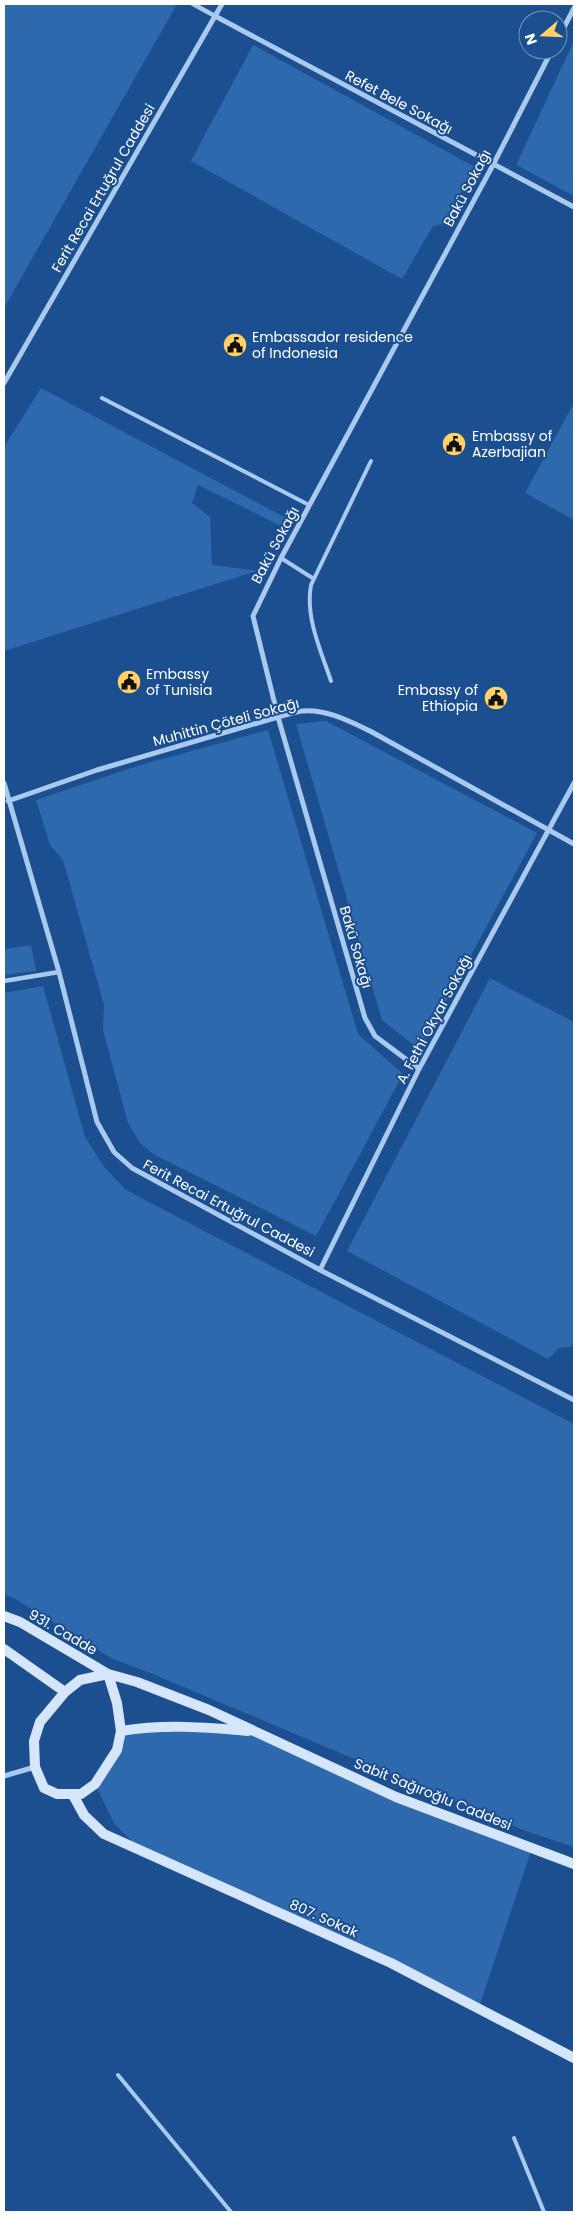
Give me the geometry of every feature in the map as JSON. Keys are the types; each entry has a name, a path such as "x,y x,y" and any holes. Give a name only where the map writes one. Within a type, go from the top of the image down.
{"main road":[{"name":"931. Cadde","path":"4,1616 20,1622 108,1674"},
{"path":"4,1649 65,1692"},
{"path":"108,1674 117,1703 121,1731 116,1750 95,1784 81,1794 56,1794 44,1788 35,1767 34,1741 40,1722 65,1692 80,1680 108,1674"},
{"name":"Sabit Sağıroğlu Caddesi","path":"108,1674 137,1682 209,1710 396,1797 574,1864"},
{"name":"Sabit Sağıroğlu Caddesi","path":"121,1731 148,1727 185,1726 257,1732"},
{"name":"807. Sokak","path":"73,1795 84,1814 104,1834 391,1963 574,2058"}],"street":[{"path":"193,4 214,16"},
{"name":"Ferit Recai Ertuğrul Caddesi","path":"4,383 222,4"},
{"path":"568,20 574,8"},
{"name":"Refet Bele Sokağı","path":"214,16 574,207"},
{"name":"Bakü Sokağı","path":"419,1069 375,1036 365,1018 278,717 253,616 309,505 493,165 547,60"},
{"name":"Muhittin Çöteli Sokağı","path":"8,802 97,770 302,711 342,718 370,731 574,844"},
{"name":"Ferit Recai Ertuğrul Caddesi","path":"4,783 59,972 96,1122 114,1152 132,1168 320,1270 574,1400"},
{"name":"A. Fethi Okyar Sokağı","path":"320,1270 419,1069 574,783"},
{"path":"4,981 59,972"},
{"path":"4,1776 35,1767"}],"lane":[{"path":"102,398 309,505"},
{"path":"331,682 311,620 308,599 314,578 371,461"},
{"path":"281,558 314,578"},
{"path":"118,2075 231,2212"},
{"path":"514,2138 544,2212"}],"shaded area":[{"path":"4,4 177,4 4,308"},
{"path":"574,41 574,196 516,165 565,60 568,60 568,54"},
{"path":"253,45 475,167 445,223 433,226 402,279 191,161"},
{"path":"41,388 286,518 281,526 198,485 192,503 210,517 212,565 257,571 4,651 4,447"},
{"path":"574,403 574,520 525,493"},
{"path":"326,721 537,833 420,1050 382,1020 296,724"},
{"path":"268,730 358,1034 403,1074 316,1236 153,1154 140,1143 128,1123 103,1030 104,1005 63,860 50,845 36,800 137,766"},
{"path":"31,945 36,971 4,975 4,949"},
{"path":"490,978 574,1022 574,1346 559,1348 548,1359 347,1251"},
{"path":"43,986 85,1137 105,1168 126,1190 574,1424 574,1847 523,1830 111,1658 17,1600 4,1594 4,993"},
{"path":"121,1731 257,1732 396,1797 532,1848 479,2007 141,1851 114,1823 95,1784"}],"place":[{"name":"Embassador residence of Indonesia","path":"235,345"},
{"name":"Embassy of Azerbajian","path":"454,444"},
{"name":"Embassy of Tunisia","path":"129,682"},
{"name":"Embassy of Ethiopia","path":"496,698"}]}
